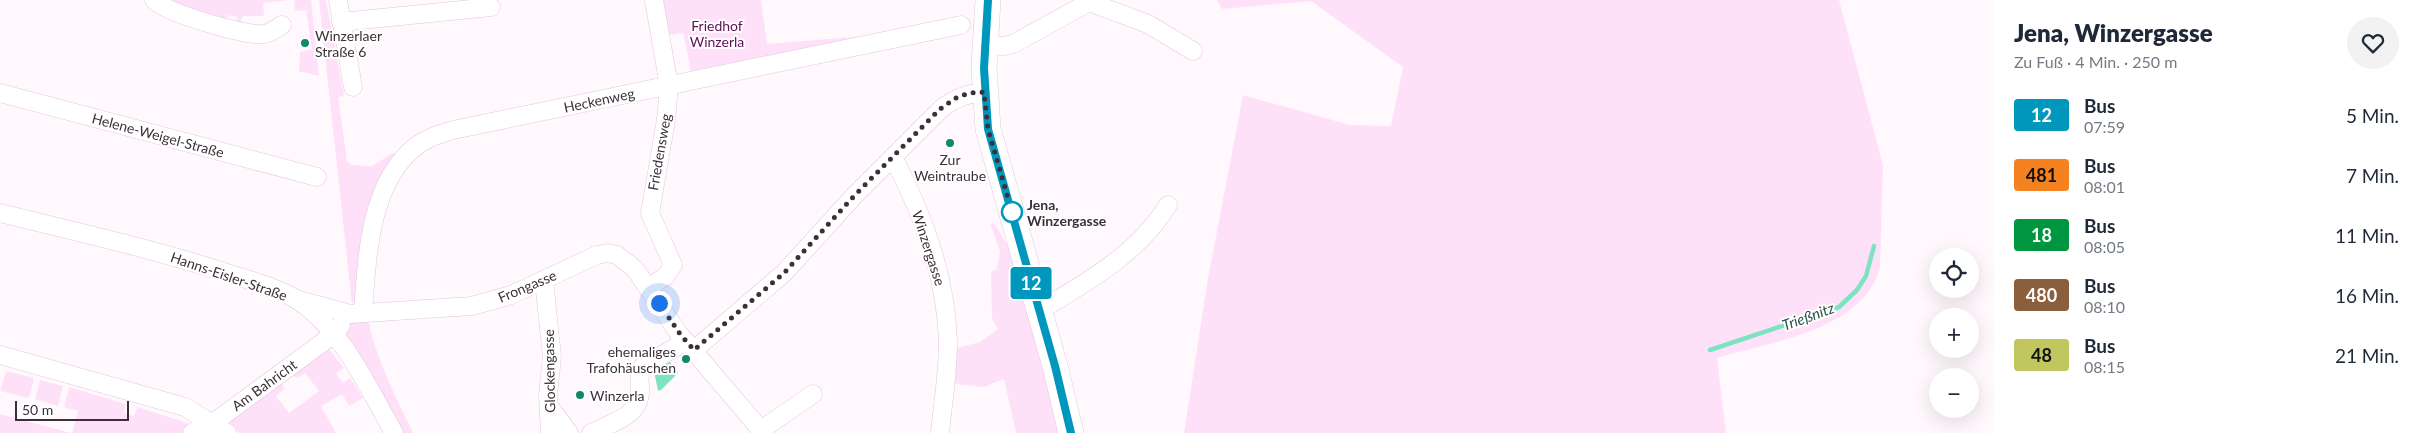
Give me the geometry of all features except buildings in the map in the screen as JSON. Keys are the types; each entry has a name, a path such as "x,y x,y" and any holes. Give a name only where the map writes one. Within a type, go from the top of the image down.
{"street":[{"path":"154,0 160,7 173,12 246,33 265,34 282,25"},
{"path":"338,0 353,87"},
{"name":"Friedensweg","path":"649,287 666,276 673,265 652,222 650,210 666,117 669,86 654,0"},
{"path":"988,0 984,92 990,136 1071,433"},
{"path":"986,45 1004,46 1013,44 1091,1 1148,24 1194,51"},
{"path":"341,22 491,7"},
{"name":"Heckenweg","path":"356,313 378,206 387,182 403,158 416,146 453,130 669,86 772,62 961,25"},
{"path":"591,433 633,411 640,400 639,377 642,367 690,346 784,273 806,251 848,201 927,122 956,98 969,93 984,92"},
{"name":"Helene-Weigel-Straße","path":"0,93 316,177"},
{"name":"Winzergasse","path":"893,157 924,224 940,273 944,296 948,353 940,433"},
{"path":"1039,311 1097,275 1132,248 1155,226 1168,205"},
{"name":"Hanns-Eisler-Straße","path":"0,213 198,264 251,280 295,299 334,334 361,373 394,433"},
{"name":"Frongasse","path":"295,299 356,313 472,306 511,295 598,255 608,253 624,259 649,287 690,346 751,425"},
{"name":"Glockengasse","path":"544,280 551,353 550,433"},
{"path":"334,334 356,313"},
{"name":"Am Bahricht","path":"192,433 220,428 334,334"},
{"path":"0,355 185,407 220,428"},
{"path":"751,425 762,430 813,394"},
{"path":"549,406 569,433"}],"green space":[{"path":"161,0 289,0 263,3 264,16 243,16 239,27 235,26 237,17 228,15 226,23"},
{"path":"294,0 311,0 319,76 299,71 300,52 312,49 306,10 295,11"},
{"path":"319,0 326,0 344,96 338,97 347,161 352,165 372,166 393,153 398,156 357,298 352,304"},
{"name":"Friedhof Winzerla","path":"661,0 761,0 767,44 902,33 691,71 683,33 668,35"},
{"path":"1217,0 1839,0 1883,165 1880,268 1870,289 1855,306 1835,320 1788,339 1717,358 1726,433 1184,433 1208,278 1243,95 1350,125 1391,126 1403,67 1311,1 1222,9"},
{"path":"994,223 1010,249 1061,433 1016,433 1004,379 984,387 955,384 957,348 980,342 998,329 992,319 991,272 997,269 1000,251 990,224"},
{"path":"368,319 381,363 413,433 403,433 368,371 343,335 348,320"},
{"path":"326,345 344,368 336,373 342,383 350,378 363,398 349,406 342,394 321,406 336,433 240,433 226,422 281,381 284,389 276,396 289,413 319,391 305,373 297,378 291,374"},
{"path":"6,371 34,378 29,398 0,391"},
{"path":"40,380 63,386 58,406 35,399"},
{"path":"69,387 126,404 124,413 134,416 137,407 194,425 185,433 72,433 78,411 64,407"},
{"path":"0,414 71,433 0,433"}],"shaded area":[{"path":"670,362 678,373 658,391 654,371"}],"waterway":[{"name":"Trießnitz","path":"1710,350 1839,307 1857,290 1866,276 1874,246"}],"bus line":[{"name":"12","path":"988,0 984,92 988,129 1055,366 1071,433"}],"place":[{"name":"Winzerlaer Straße 6","path":"305,43"},
{"name":"Zur Weintraube","path":"950,143"},
{"name":"Jena, Winzergasse","path":"1012,212"},
{"name":"ehemaliges Trafohäuschen","path":"686,359"},
{"name":"Winzerla","path":"580,395"}],"route":[{"path":"659,303 680,334 694,350 784,273 854,196 940,109 956,98 969,93 984,92 988,129 1012,212"}]}
